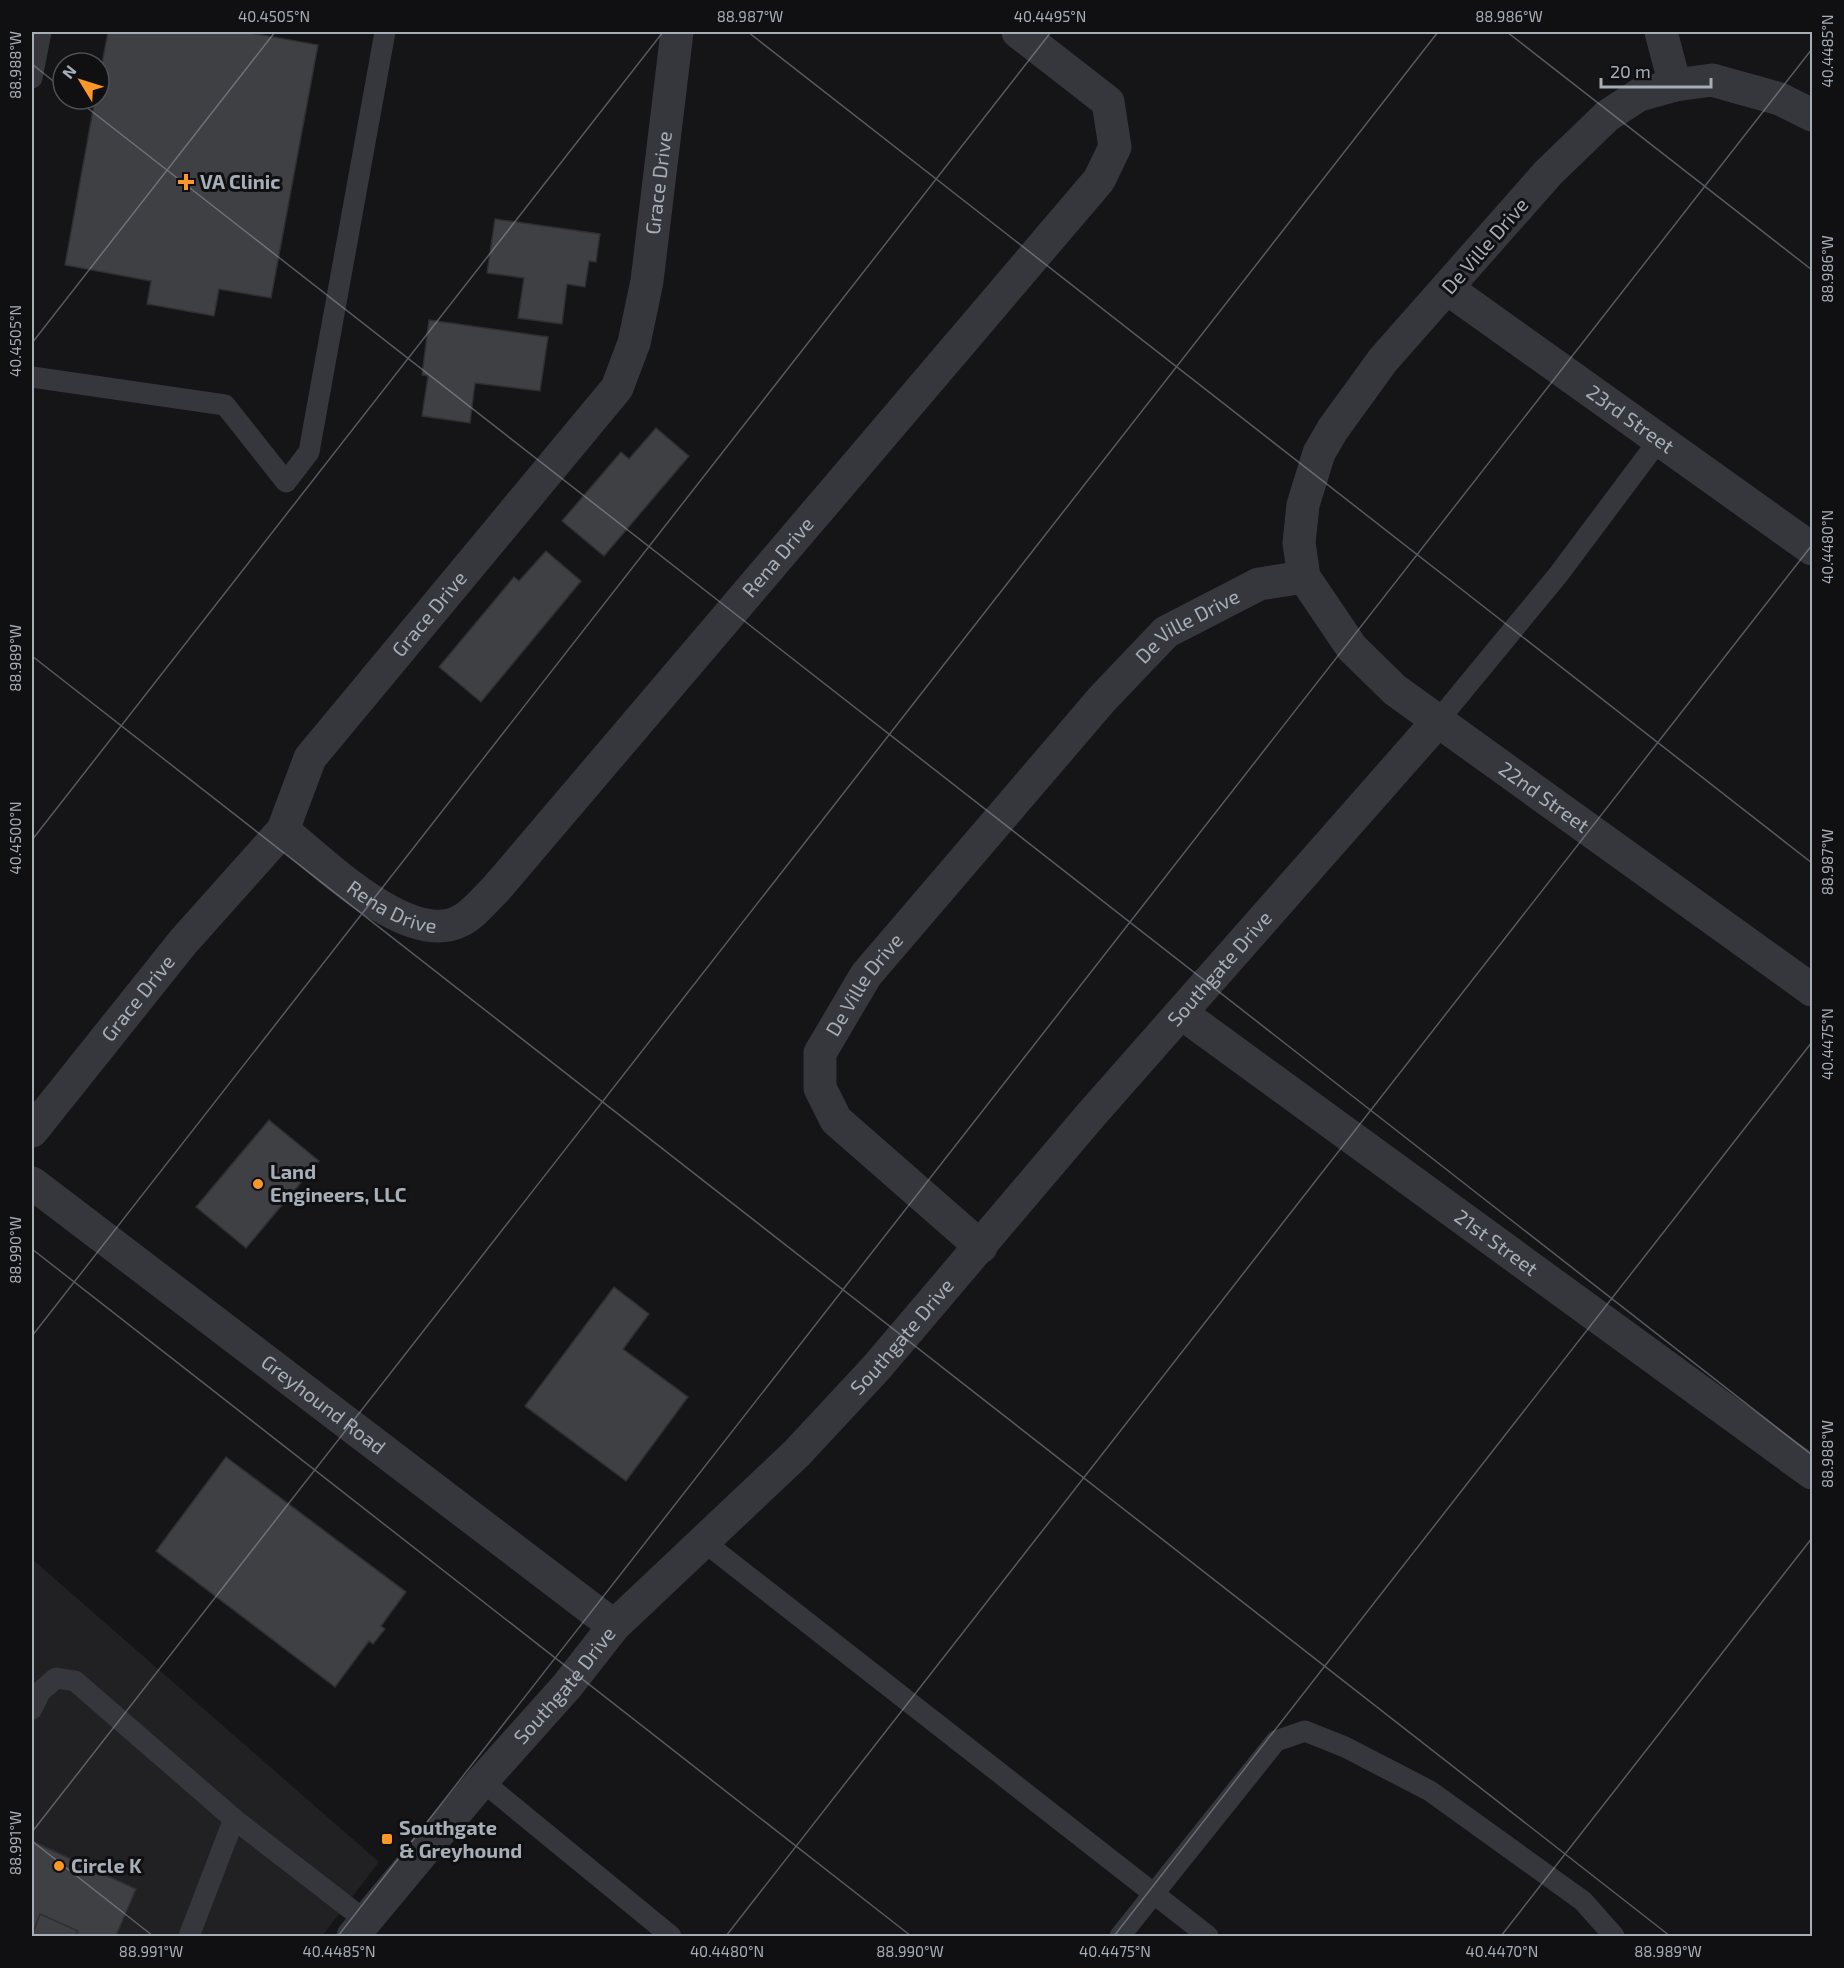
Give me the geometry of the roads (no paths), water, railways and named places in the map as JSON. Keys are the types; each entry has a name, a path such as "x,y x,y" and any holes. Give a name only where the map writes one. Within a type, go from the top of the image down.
{"street":[{"name":"Grace Drive","path":"32,1131 183,942 283,830 310,758 617,388 634,343 646,281 678,32"},
{"name":"Rena Drive","path":"283,830 393,915 428,927 460,921 495,890 1100,180 1115,147 1108,102 1018,32"},
{"path":"1661,32 1675,84"},
{"name":"De Ville Drive","path":"981,1247 836,1120 820,1088 820,1053 866,975 1103,698 1166,632 1259,584 1304,577 1299,543 1303,505 1320,453 1333,429 1383,360 1448,290 1548,173 1607,116 1640,95 1675,84 1712,80 1780,99 1812,115"},
{"name":"23rd Street","path":"1448,290 1812,549"},
{"name":"22nd Street","path":"1304,577 1352,648 1395,690 1812,990"},
{"name":"Southgate Drive","path":"359,1929 482,1781 567,1686 614,1626 797,1453 877,1367 1090,1116 1437,722"},
{"name":"21st Street","path":"1181,1013 1812,1473"},
{"name":"Greyhound Road","path":"32,1183 614,1626"}],"lane":[{"path":"32,78 41,32"},
{"path":"32,377 225,405 286,482 309,452 385,32"},
{"path":"1437,722 1558,574 1659,440"},
{"path":"703,1542 1208,1936"},
{"path":"34,1697 56,1678 75,1681 359,1929"},
{"path":"1120,1936 1276,1741 1305,1731 1345,1747 1430,1791 1583,1901 1614,1936"},
{"path":"482,1781 671,1936"},
{"path":"189,1936 234,1819"}],"place":[{"name":"VA Clinic","path":"186,182"},
{"name":"Land Engineers, LLC","path":"258,1184"},
{"name":"Southgate & Greyhound","path":"387,1839"},
{"name":"Circle K","path":"59,1866"}]}
